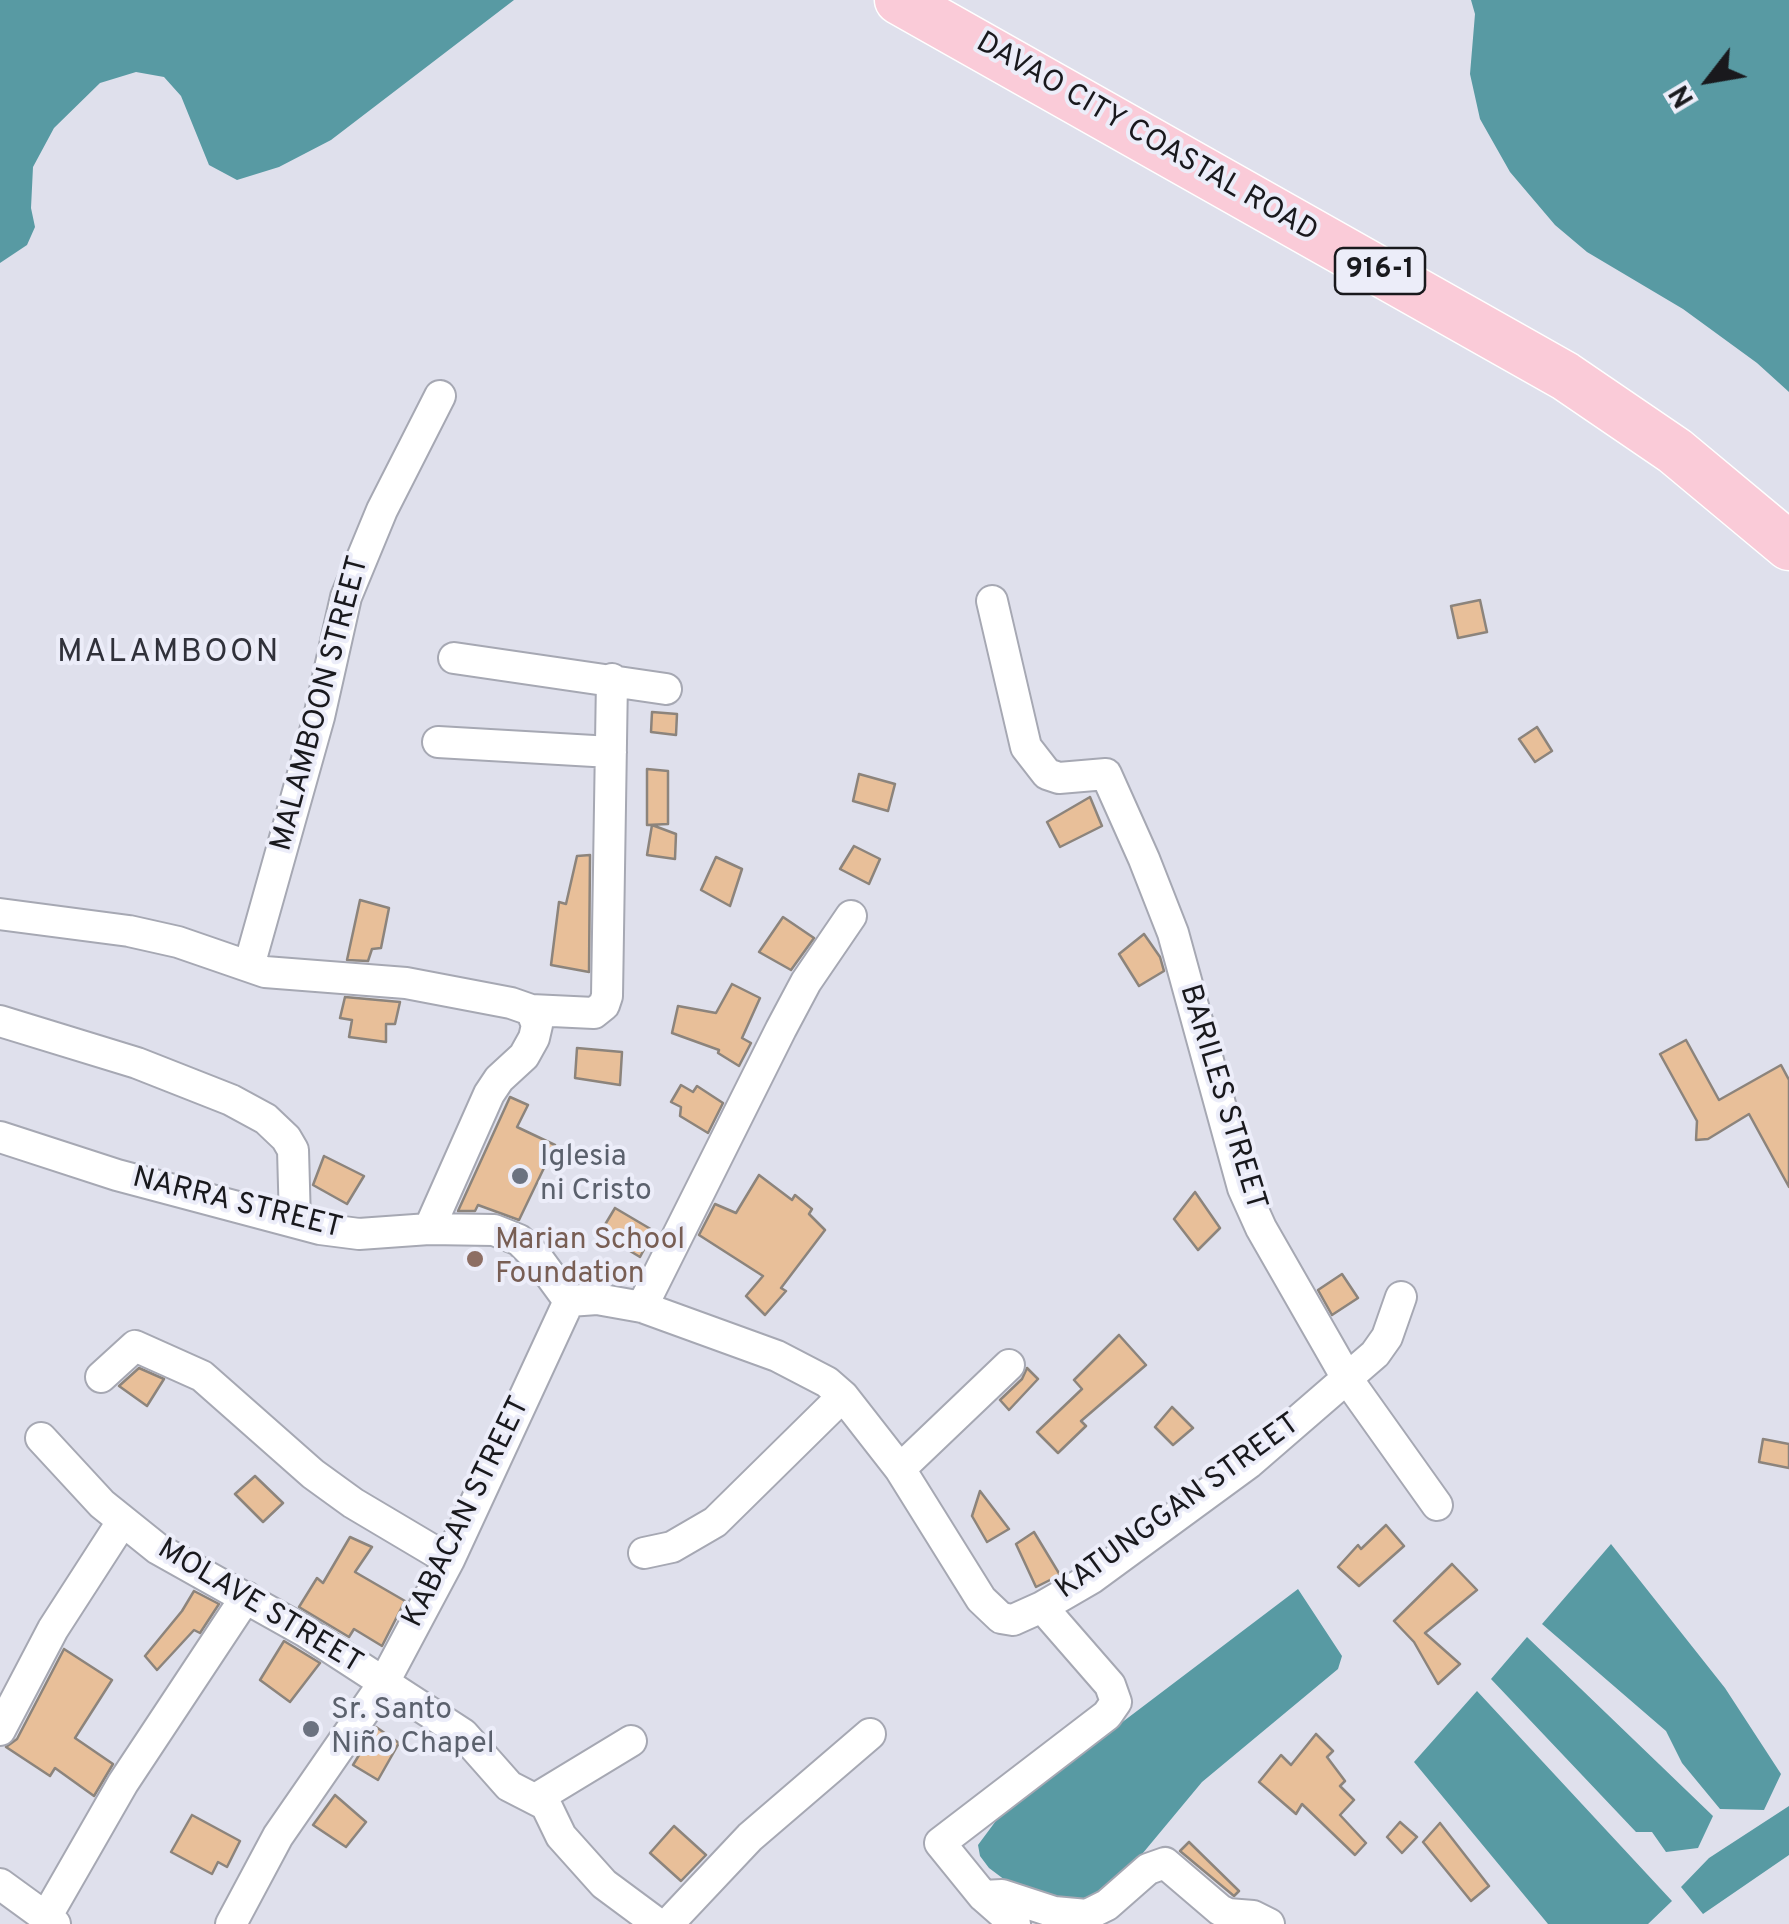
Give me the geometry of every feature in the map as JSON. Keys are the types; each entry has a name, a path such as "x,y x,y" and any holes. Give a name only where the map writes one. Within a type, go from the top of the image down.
{"main road":[{"name":"DAVAO CITY COASTAL ROAD","path":"900,0 1565,376 1675,450 1789,546"}],"street":[{"name":"MALAMBOON STREET","path":"249,966 319,718 346,597 382,510 440,396"},
{"name":"BARILES STREET","path":"992,601 1026,747 1035,762 1048,774 1060,778 1106,774 1174,933 1243,1188 1261,1228 1348,1380 1437,1505"},
{"path":"454,658 666,689"},
{"path":"0,914 129,931 178,942 265,972 406,983 511,1002 530,1010 594,1013 604,1005 607,996 612,679"},
{"path":"438,742 611,752"},
{"path":"642,1306 806,982 852,916"},
{"path":"429,1228 489,1094 524,1056 534,1038 537,1025 530,1010"},
{"path":"0,1020 137,1063 232,1100 266,1119 293,1150 294,1222"},
{"name":"NARRA STREET","path":"0,1136 117,1175 294,1222 359,1234 474,1228 508,1234 539,1260 569,1302"},
{"name":"KATUNGGAN STREET","path":"900,1469 980,1599 1001,1618 1022,1618 1137,1546 1248,1463 1348,1380 1376,1354 1401,1297"},
{"path":"569,1302 597,1300 642,1306 778,1356 827,1382 843,1396 900,1469 1009,1364"},
{"name":"KABACAN STREET","path":"231,1924 278,1836 383,1684 449,1560 569,1302"},
{"path":"101,1377 135,1346 202,1376 313,1474 353,1503 449,1560"},
{"path":"644,1553 672,1547 715,1522 843,1396"},
{"name":"MOLAVE STREET","path":"41,1438 122,1522 158,1549 246,1597 463,1734 509,1786 546,1805 561,1836 604,1884 658,1924"},
{"path":"0,1730 53,1629 122,1522"},
{"path":"0,1884 50,1921 123,1782 246,1597"},
{"path":"1015,1924 983,1896 940,1843 1107,1715 1116,1702 1110,1685 1042,1607"},
{"path":"668,1924 750,1838 870,1734"},
{"path":"537,1798 631,1741"},
{"path":"983,1896 1002,1896 1054,1912 1087,1915 1107,1905 1148,1869 1165,1862 1220,1910 1253,1916 1269,1924"}],"water":[{"path":"0,0 514,0 331,140 279,167 237,180 209,165 181,96 164,77 136,72 100,83 54,128 33,167 31,208 35,227 27,245 0,263"},
{"path":"1471,0 1789,0 1789,392 1757,363 1683,309 1587,252 1555,225 1510,172 1480,119 1470,74 1475,14"},
{"path":"1611,1544 1725,1688 1781,1774 1764,1810 1720,1809 1682,1763 1666,1731 1542,1624"},
{"path":"1298,1589 1342,1656 1338,1669 1202,1782 1118,1883 1083,1901 1005,1880 989,1868 978,1845 1001,1814"},
{"path":"1527,1637 1713,1816 1698,1848 1666,1852 1652,1832 1636,1832 1491,1679"},
{"path":"1477,1691 1672,1901 1648,1924 1548,1924 1414,1762"},
{"path":"1789,1806 1789,1855 1703,1914 1681,1887 1709,1858"}],"building":[{"path":"1480,600 1487,632 1458,638 1451,606"},
{"path":"652,712 677,714 676,735 651,732"},
{"path":"1537,727 1552,751 1535,762 1519,739"},
{"path":"647,769 668,771 668,824 647,825"},
{"path":"859,774 895,784 888,811 853,801"},
{"path":"1090,797 1102,826 1060,847 1047,822"},
{"path":"652,825 676,834 675,859 647,855"},
{"path":"854,846 880,859 869,884 840,869"},
{"path":"590,855 589,972 551,965 559,902 566,904 577,856"},
{"path":"716,857 742,869 730,906 701,890"},
{"path":"360,900 389,908 381,948 372,949 368,961 347,960"},
{"path":"783,917 814,938 791,970 759,952"},
{"path":"1144,934 1160,957 1164,971 1139,986 1119,954"},
{"path":"732,984 760,998 742,1038 751,1043 739,1066 719,1050 672,1033 678,1006 716,1013"},
{"path":"345,997 400,1002 395,1024 386,1024 386,1042 349,1037 352,1020 340,1018"},
{"path":"1686,1040 1719,1100 1781,1065 1789,1080 1789,1187 1749,1114 1708,1139 1696,1140 1697,1121 1660,1054"},
{"path":"577,1048 622,1052 620,1085 575,1078"},
{"path":"681,1085 693,1092 697,1086 723,1103 708,1133 680,1116 681,1107 671,1102"},
{"path":"510,1097 528,1105 517,1127 555,1145 519,1220 478,1205 475,1211 458,1211"},
{"path":"324,1156 364,1176 347,1204 313,1185"},
{"path":"759,1175 792,1200 795,1195 812,1209 809,1214 825,1230 781,1288 786,1291 765,1315 746,1296 763,1276 699,1235 715,1204 736,1213"},
{"path":"1195,1192 1220,1228 1198,1250 1174,1219"},
{"path":"615,1208 654,1231 640,1257 600,1233"},
{"path":"1342,1274 1358,1298 1332,1315 1318,1290"},
{"path":"1119,1335 1146,1365 1081,1421 1086,1426 1058,1453 1037,1432 1082,1389 1074,1380"},
{"path":"139,1368 164,1379 147,1406 119,1386"},
{"path":"1027,1368 1038,1379 1009,1410 1000,1400 1022,1379"},
{"path":"1172,1407 1193,1428 1173,1445 1155,1427"},
{"path":"1763,1439 1789,1444 1789,1468 1759,1462"},
{"path":"255,1476 283,1503 263,1522 235,1494"},
{"path":"980,1491 1009,1529 987,1542 972,1516"},
{"path":"1386,1525 1404,1546 1359,1586 1338,1567 1358,1545 1361,1549"},
{"path":"1034,1532 1060,1575 1036,1587 1016,1544"},
{"path":"350,1537 372,1547 355,1572 405,1601 382,1646 354,1629 349,1637 299,1607 317,1578 323,1583"},
{"path":"1452,1564 1477,1590 1425,1633 1460,1664 1438,1684 1414,1642 1394,1621"},
{"path":"194,1591 219,1604 200,1633 194,1630 157,1670 145,1656"},
{"path":"284,1641 320,1663 290,1702 260,1680"},
{"path":"64,1649 112,1680 75,1738 113,1764 94,1796 55,1768 50,1776 6,1747 17,1739"},
{"path":"376,1727 399,1743 378,1780 353,1765"},
{"path":"1316,1734 1333,1751 1327,1757 1345,1781 1340,1786 1354,1800 1340,1815 1366,1843 1355,1855 1302,1804 1296,1814 1259,1782 1281,1755 1291,1765"},
{"path":"335,1795 366,1822 346,1847 313,1825"},
{"path":"192,1815 240,1841 227,1867 218,1862 212,1874 171,1852"},
{"path":"1400,1822 1417,1837 1402,1853 1387,1837"},
{"path":"1440,1823 1489,1886 1471,1901 1423,1842"},
{"path":"674,1826 706,1855 681,1881 650,1853"},
{"path":"1189,1842 1239,1891 1234,1896 1180,1851"}],"place":[{"name":"Iglesia ni Cristo","path":"520,1176"},
{"name":"Marian School Foundation","path":"475,1259"},
{"name":"Sr. Santo Niño Chapel","path":"311,1729"}],"district":[{"name":"MALAMBOON","path":"169,655"}]}
